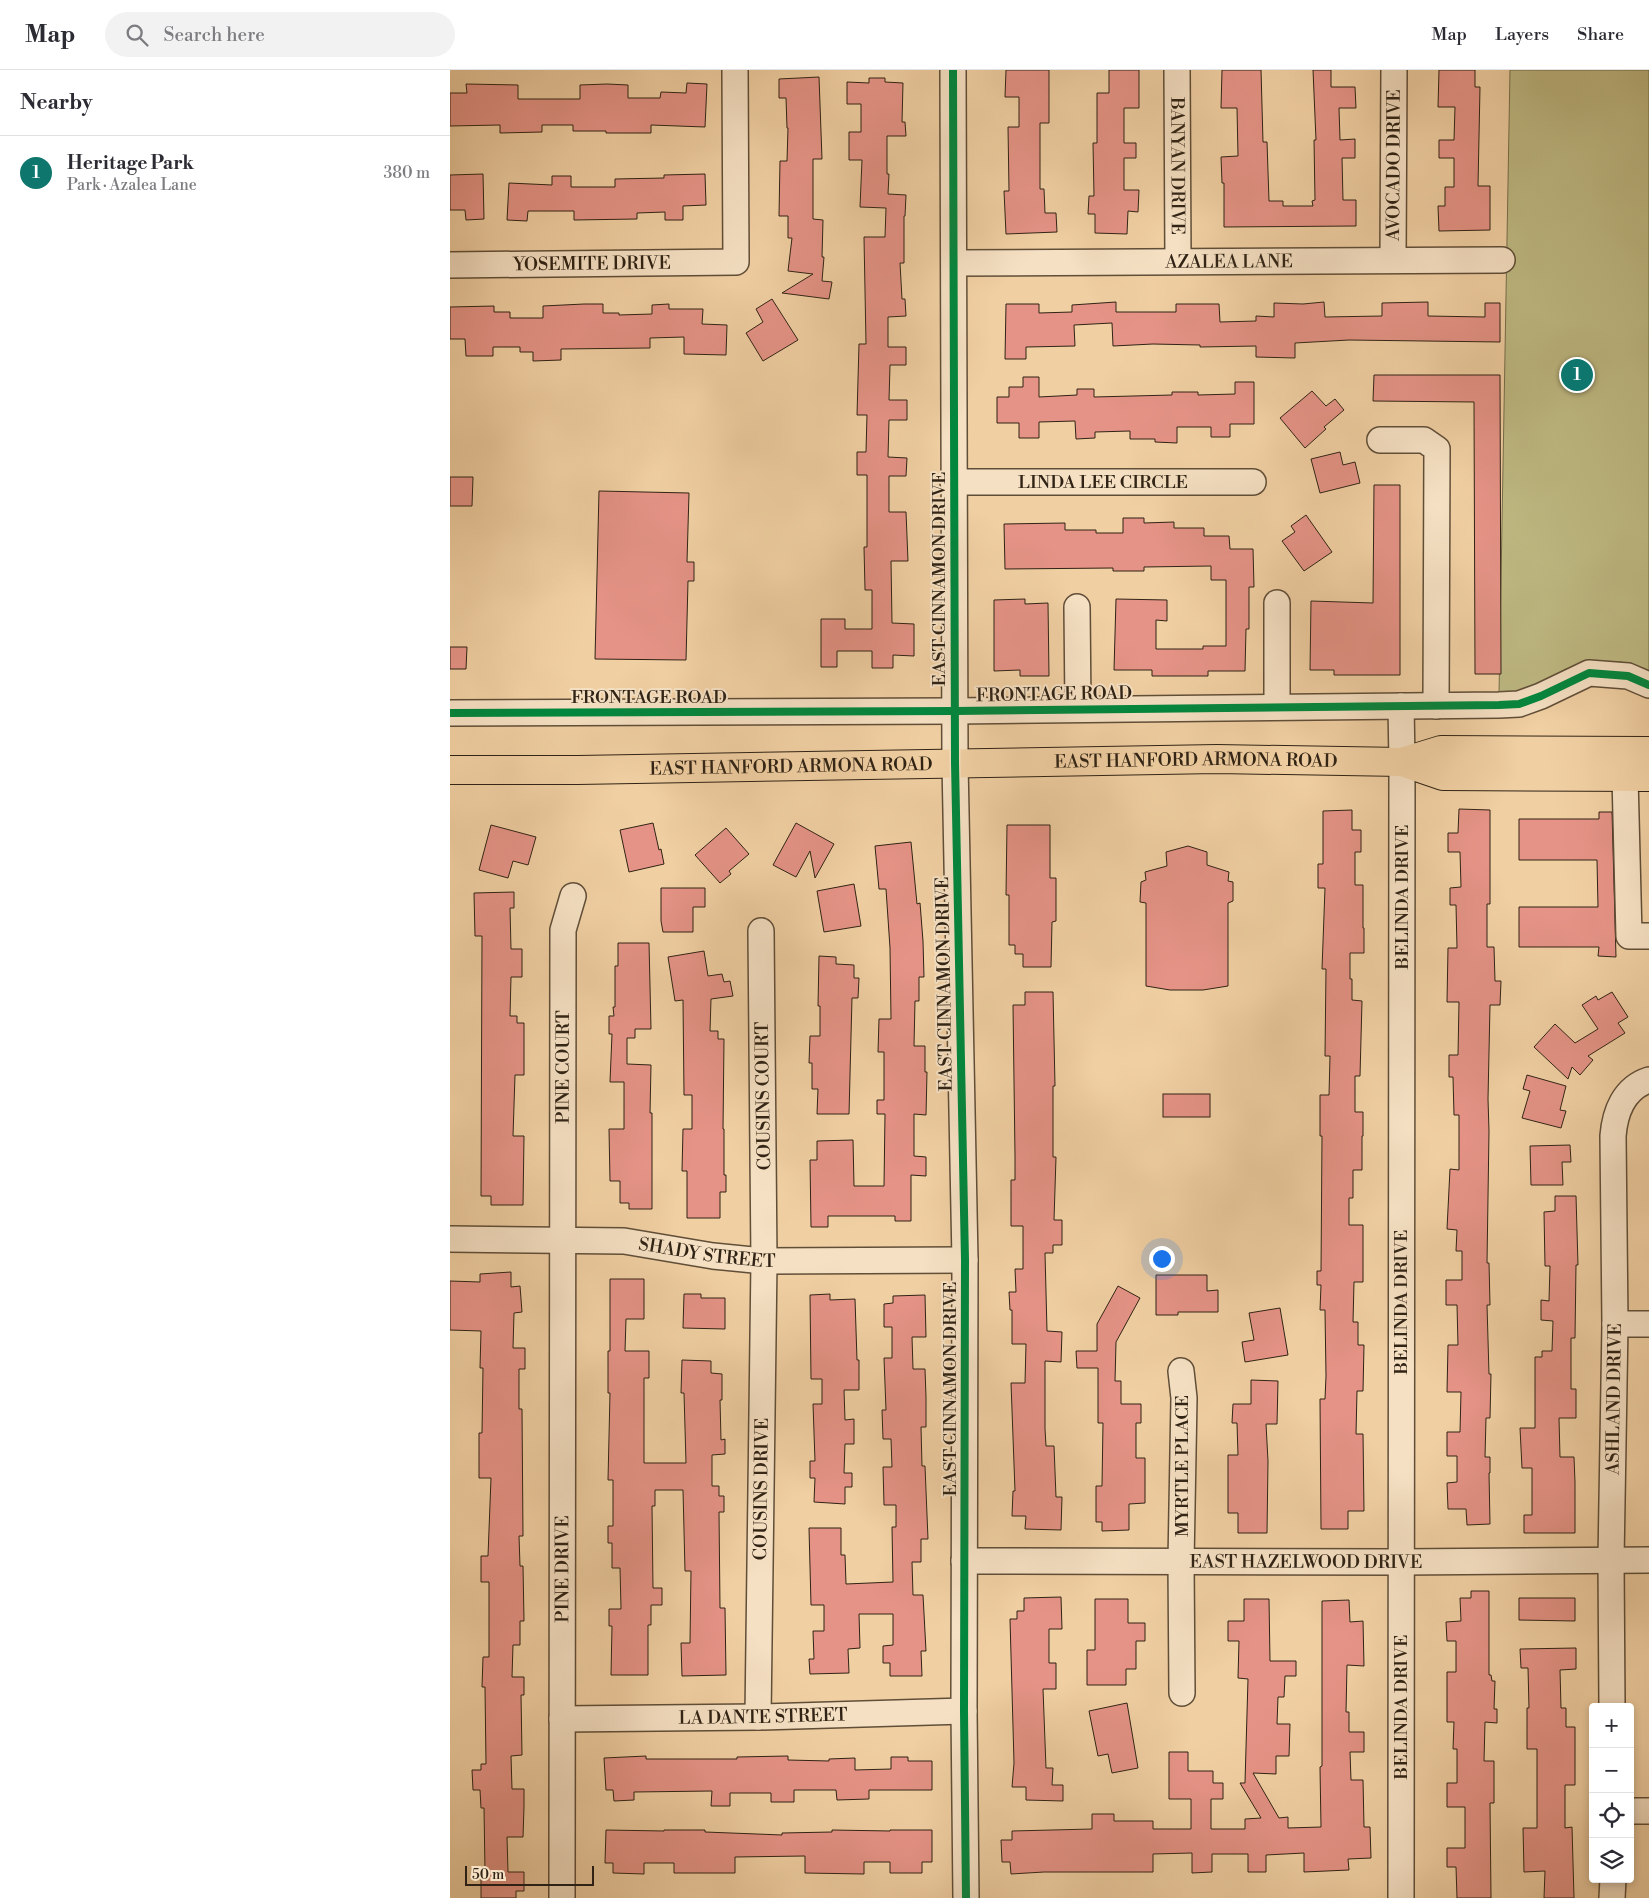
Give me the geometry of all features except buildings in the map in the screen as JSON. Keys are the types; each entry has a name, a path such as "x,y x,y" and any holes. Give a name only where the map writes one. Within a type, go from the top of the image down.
{"main road":[{"name":"EAST HANFORD ARMONA ROAD","path":"450,770 578,770 1208,760 1402,762 1441,750 1649,751"},
{"name":"EAST HANFORD ARMONA ROAD","path":"1402,762 1443,776 1637,777"}],"street":[{"name":"YOSEMITE DRIVE","path":"450,264 736,262 735,70"},
{"name":"EAST CINNAMON DRIVE","path":"953,70 955,763 965,1260 964,1711 966,1898"},
{"name":"BANYAN DRIVE","path":"1177,70 1178,262"},
{"name":"AVOCADO DRIVE","path":"1394,70 1394,260"},
{"name":"AZALEA LANE","path":"955,263 1502,260"},
{"path":"1380,440 1424,440 1436,449 1436,706"},
{"name":"LINDA LEE CIRCLE","path":"953,482 1253,482"},
{"path":"1277,603 1277,707"},
{"path":"1077,607 1078,709"},
{"name":"FRONTAGE ROAD","path":"450,713 1436,706 1519,704 1541,696 1589,673 1628,676 1649,685"},
{"name":"BELINDA DRIVE","path":"1401,706 1401,1898"},
{"path":"1637,777 1629,936 1649,936"},
{"name":"PINE COURT","path":"563,1239 563,930 573,896"},
{"name":"COUSINS COURT","path":"761,931 764,1260"},
{"name":"ASHLAND DRIVE","path":"1612,1703 1611,1560 1615,1324 1613,1136 1619,1108 1627,1095 1637,1086 1649,1080"},
{"name":"SHADY STREET","path":"450,1239 624,1241 713,1256 764,1260 965,1260"},
{"name":"PINE DRIVE","path":"562,1898 563,1239"},
{"name":"COUSINS DRIVE","path":"758,1717 764,1260"},
{"path":"1615,1324 1649,1324"},
{"name":"MYRTLE PLACE","path":"1181,1371 1184,1398 1181,1562 1182,1693"},
{"name":"EAST HAZELWOOD DRIVE","path":"964,1561 1401,1562 1649,1560"},
{"name":"LA DANTE STREET","path":"562,1719 758,1717 964,1711"},
{"path":"1634,1811 1649,1811"},
{"path":"1612,1883 1612,1898"}],"shaded area":[{"path":"1510,70 1649,70 1649,673 1621,662 1594,662 1566,669 1519,694 1499,694"}],"cycle path":[{"path":"953,70 955,763 965,1260 964,1711 966,1898"},
{"path":"450,713 955,711 1499,705 1519,704 1541,696 1589,673 1628,676 1649,685"}],"place":[{"name":"Heritage Park","path":"1577,375"}]}
